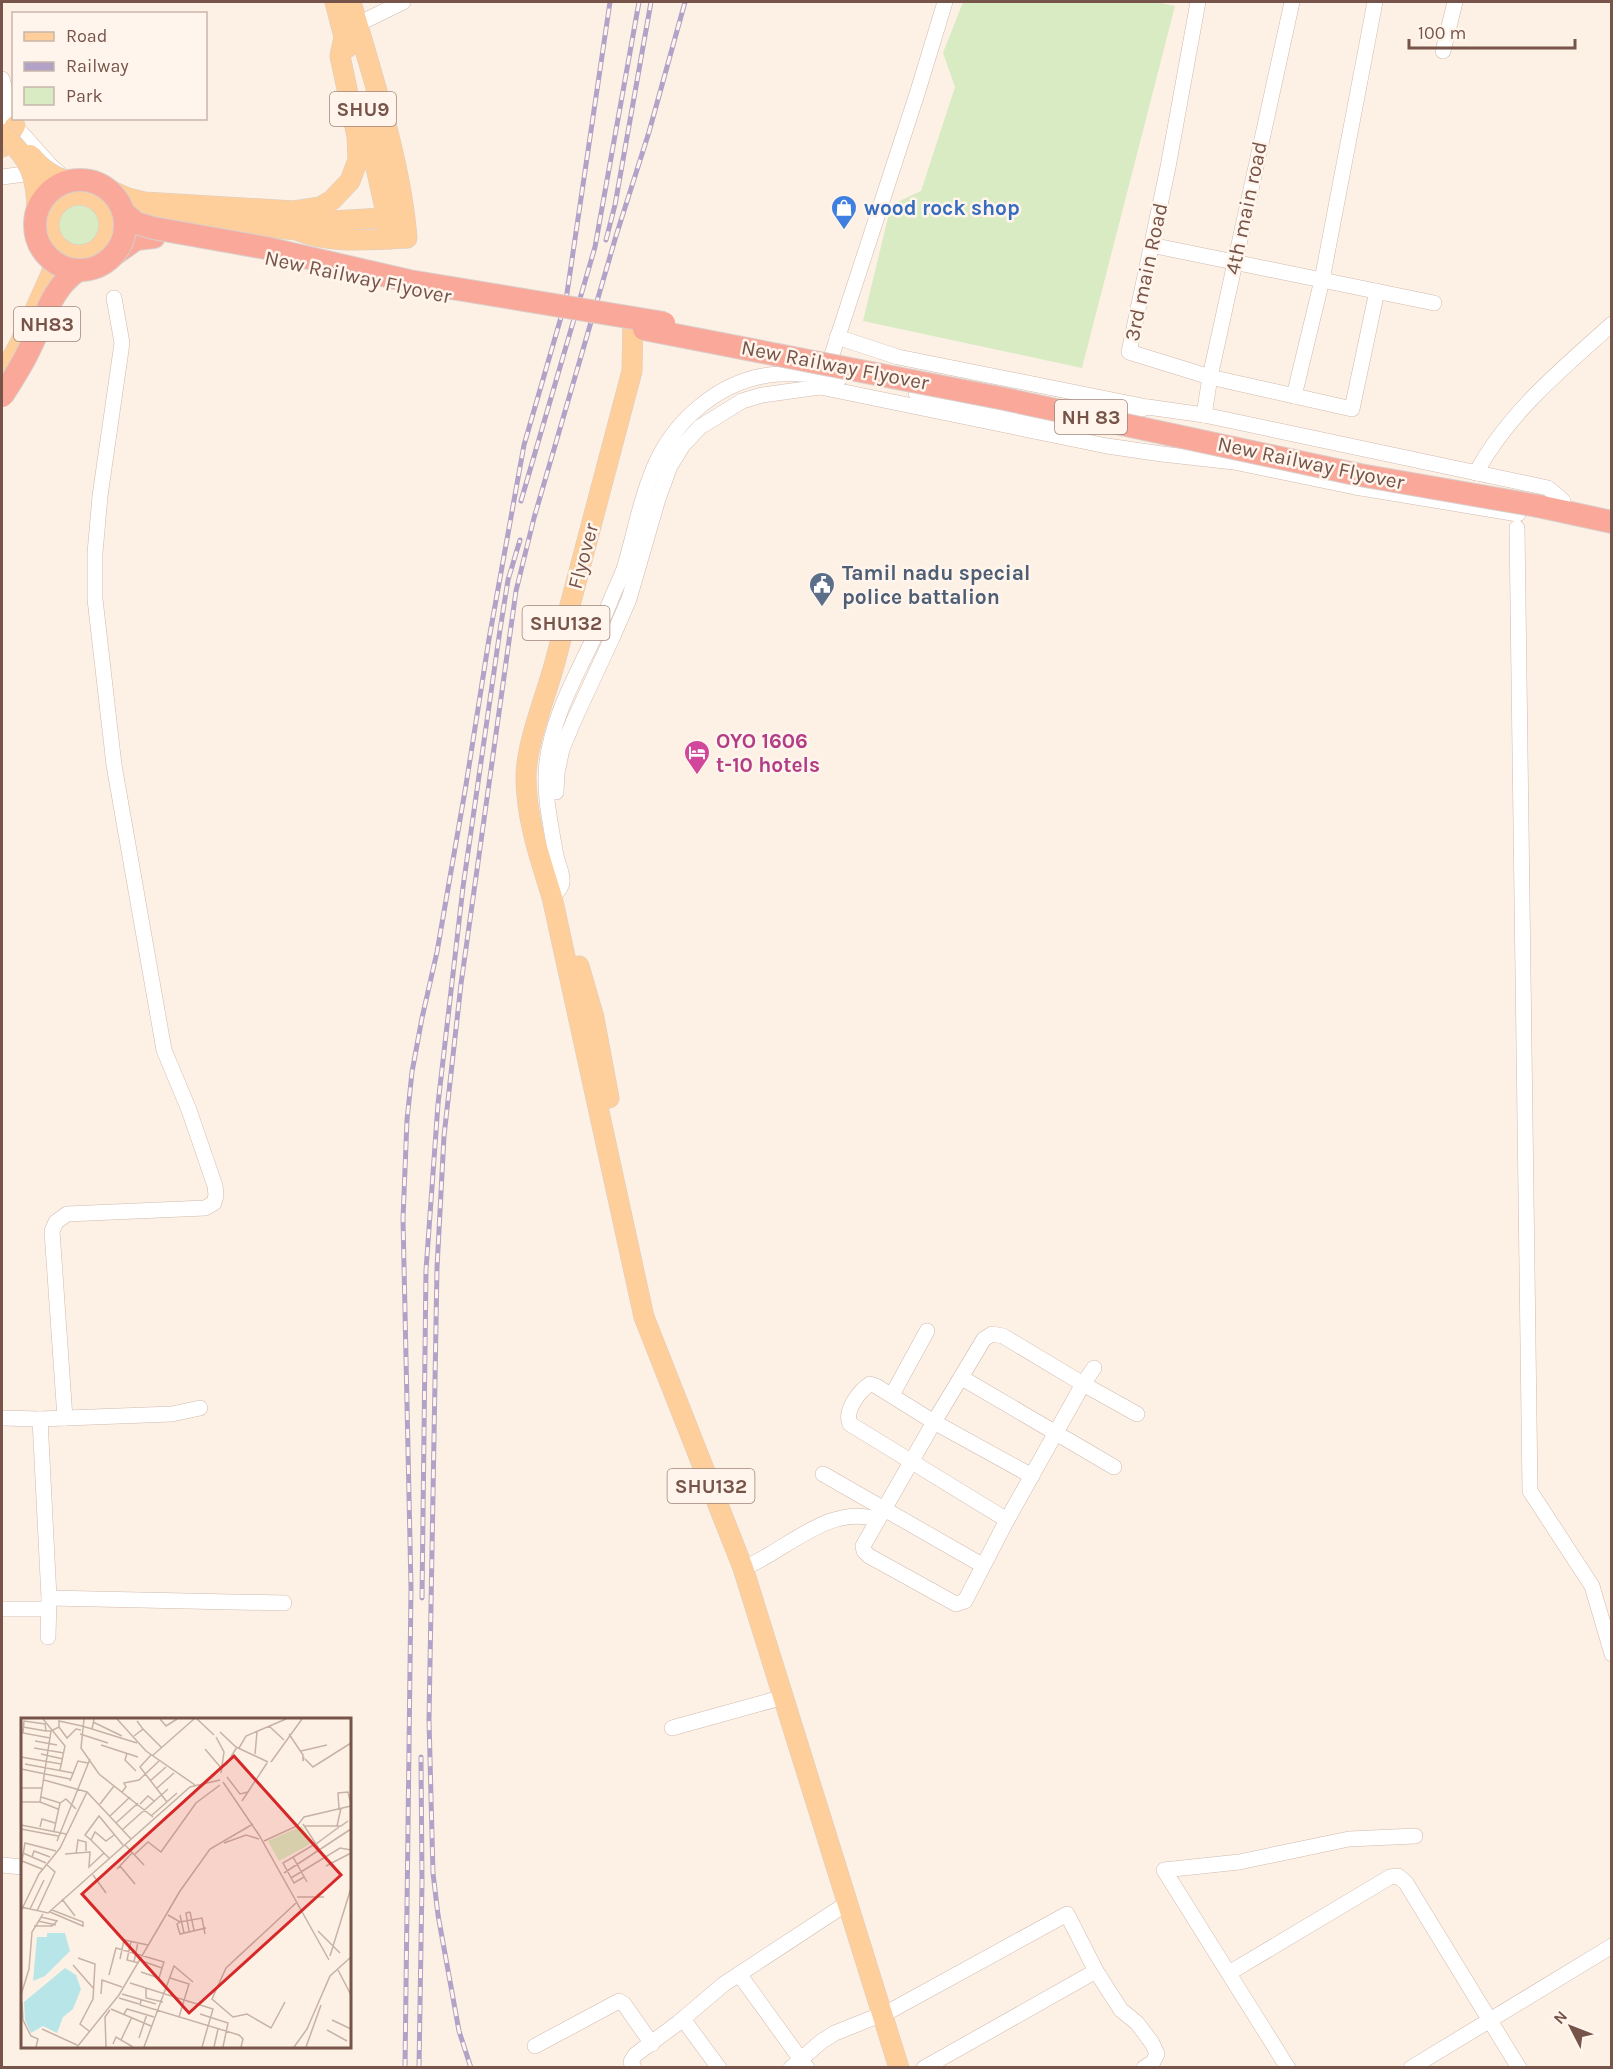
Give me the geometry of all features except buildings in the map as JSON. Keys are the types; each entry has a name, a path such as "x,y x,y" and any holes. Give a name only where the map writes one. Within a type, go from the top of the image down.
{"highway":[{"path":"79,270 55,262 45,230 43,199 53,188 89,191 118,200 124,213 124,236 106,248"},
{"name":"New Railway Flyover","path":"124,213 136,224 153,228 266,248 409,281 639,324 756,350 1011,400 1360,475 1551,504"},
{"name":"NH83","path":"2,386 51,288 45,230"},
{"name":"New Railway Flyover","path":"79,270 103,264 106,248 135,239 154,237 249,254 417,290 639,324 705,331 1102,408 1551,504"},
{"path":"2,396 28,353 58,288 70,275 79,270"},
{"path":"1551,504 1611,509"},
{"path":"1551,504 1611,522"}],"main road":[{"name":"SHU9","path":"335,2 347,39 387,131 396,217"},
{"name":"SHU9","path":"347,39 351,2"},
{"path":"89,191 144,202 294,211 320,207 332,200 350,181 356,170 359,148 347,39"},
{"path":"5,125 42,169 50,175 89,191 131,214 297,230 310,236 407,238 396,217 314,222 297,230"},
{"path":"2,147 5,125"},
{"path":"2,376 20,343 53,266 31,169 5,125"},
{"path":"89,191 106,212 109,222 106,248"},
{"path":"45,230 60,249 69,254 80,255 106,248 118,227 127,222 151,217"},
{"name":"NH83","path":"2,408 26,369 64,288 80,265 106,248"},
{"name":"Flyover","path":"553,882 538,822 534,780 536,758 560,679 639,372 639,324"},
{"name":"SHU132","path":"553,882 644,1317 746,1567 784,1698 849,1902 887,2012 899,2067"},
{"path":"746,1567 820,1781 887,2012 910,2067"}],"street":[{"path":"347,39 403,2"},
{"path":"822,381 945,2"},
{"name":"3rd main Road","path":"1198,2 1168,167 1129,352 1210,377 1352,408 1377,291"},
{"name":"4th main road","path":"1204,415 1210,377 1292,2"},
{"path":"1294,396 1322,280 1375,3 1359,2"},
{"path":"1443,51 1455,2"},
{"path":"2,79 5,125"},
{"path":"2,147 26,174 35,190 45,230"},
{"path":"2,177 26,174"},
{"path":"1151,245 1434,303"},
{"path":"65,1418 52,1231 56,1222 67,1214 205,1208 214,1203 216,1195 189,1110 164,1050 114,765 99,635 95,599 95,553 100,496 122,343 114,298"},
{"path":"1476,473 1488,450 1507,425 1549,381 1611,324"},
{"path":"822,381 1107,446 1234,462 1355,487 1536,517 1551,504 1548,488 1204,415 1150,408 898,357 837,338"},
{"path":"553,882 564,863 556,809 557,773 562,749 629,599 670,466 683,446 700,427 742,401 822,381 1066,423 1095,425 1150,408"},
{"path":"1107,446 1120,442 1148,418 1153,413 1150,408"},
{"path":"1517,528 1530,1491 1592,1586 1611,1654"},
{"path":"892,1395 927,1331"},
{"path":"1094,1368 1083,1384 982,1565 965,1601 956,1604 869,1556 864,1551 863,1546 934,1422 984,1339 992,1334 1003,1336 1083,1384 1137,1414"},
{"path":"962,1378 1114,1467"},
{"path":"1007,1520 850,1424 847,1418 849,1412 864,1388 870,1384 1032,1476"},
{"path":"2,1418 40,1419 172,1414 200,1408"},
{"path":"40,1419 48,1637"},
{"path":"823,1474 882,1515 982,1565"},
{"path":"746,1567 794,1539 836,1519 849,1516 882,1515"},
{"path":"2,1609 48,1603 284,1603"},
{"path":"672,1728 784,1698"},
{"path":"1288,2067 1164,1870 1239,1862 1349,1839 1415,1836"},
{"path":"2,1865 21,1867"},
{"path":"1229,1973 1390,1877 1398,1876 1406,1883 1519,2067"},
{"path":"634,2067 631,2062 632,2058 724,1984 849,1902"},
{"path":"738,1974 800,2065 835,2032 887,2012 1067,1914 1096,1971 1121,2010 1137,2023 1152,2043 1157,2054 1153,2062 1144,2067"},
{"path":"1411,2067 1611,1946"},
{"path":"924,2067 1096,1971"},
{"path":"535,2046 619,2001 624,2004 652,2044"},
{"path":"683,2019 719,2067"}],"green space":[{"path":"963,2 1156,2 1175,6 1082,368 863,321 891,205 921,191 955,87 943,53"},
{"path":"79,201 97,208 104,226 97,244 79,251 61,244 54,226 61,208"}],"railway":[{"path":"405,2068 411,1588 403,1219 407,1120 412,1072 437,952 524,445 566,300 610,2"},
{"path":"521,501 595,247 639,2"},
{"path":"606,240 615,205 651,2"},
{"path":"471,2068 459,2031 438,1915 433,1873 429,1720 437,1268 444,1136 461,984 516,591 534,518 616,236 649,132 685,2"},
{"path":"422,1598 426,1270 438,1104 463,887 500,630 508,580 520,540"},
{"path":"419,2068 422,1882 421,1757"}],"place":[{"name":"wood rock shop","path":"844,231"},
{"name":"Tamil nadu special police battalion","path":"822,608"},
{"name":"OYO 1606 t-10 hotels","path":"697,776"}]}
